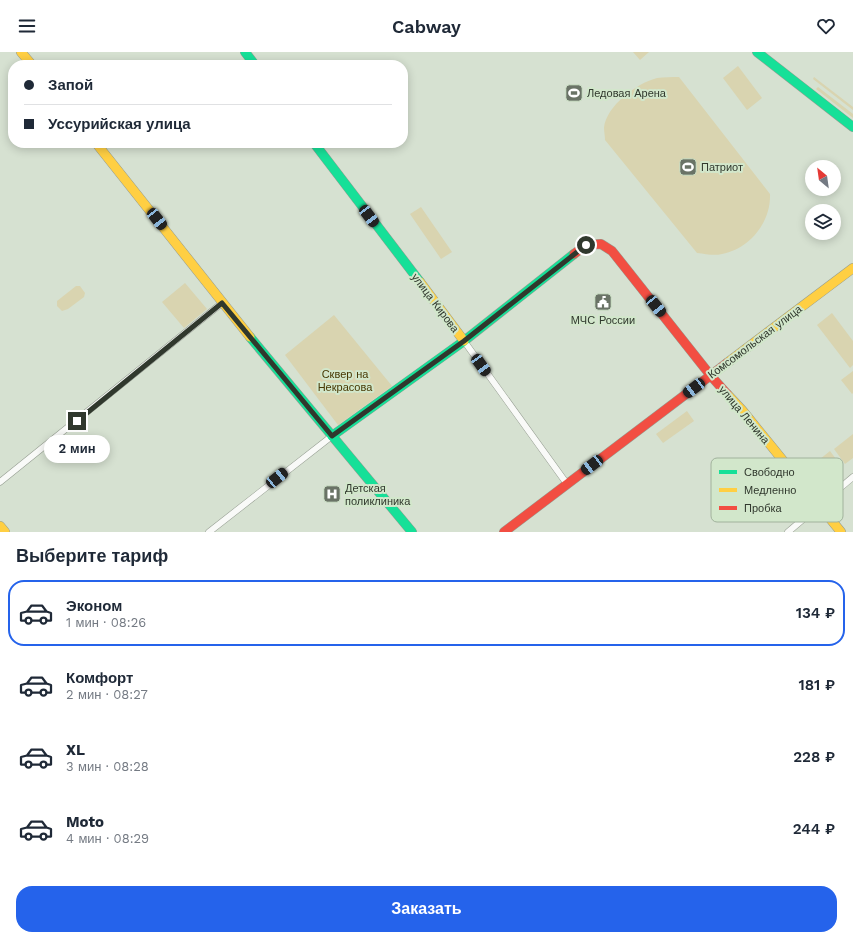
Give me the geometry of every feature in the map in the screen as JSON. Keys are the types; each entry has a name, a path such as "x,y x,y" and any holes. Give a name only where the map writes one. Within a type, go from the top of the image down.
{"main road":[{"path":"21,52 28,60"},
{"path":"245,52 251,60"},
{"path":"757,52 853,127"},
{"path":"100,148 222,303 412,532"},
{"name":"улица Кирова","path":"318,148 464,341"},
{"name":"улица Ленина","path":"464,341 586,245 601,244 612,251 711,376 742,410 780,458"},
{"name":"Комсомольская улица","path":"504,532 853,268"},
{"path":"332,436 464,341"},
{"name":"улица Ленина","path":"832,522 841,532"},
{"path":"0,526 5,532"}],"street":[{"path":"0,482 222,303"},
{"name":"улица Кирова","path":"464,341 567,484"},
{"path":"209,532 332,436"},
{"path":"843,485 853,477"},
{"path":"788,532 799,522"}],"green space":[{"path":"633,52 649,52 640,60"},
{"path":"738,66 762,98 747,110 723,78"},
{"name":"Патриот","path":"679,77 770,194 767,214 757,233 741,246 722,254 713,255 697,253 605,140 604,128 610,112 616,104 632,90 657,78"},
{"path":"814,77 853,107 853,110 813,79"},
{"path":"818,87 853,114 853,118 816,89"},
{"path":"421,207 452,252 441,259 410,214"},
{"path":"185,283 207,309 184,328 162,302"},
{"path":"76,286 80,286 85,293 84,297 68,309 62,311 57,306 57,301"},
{"path":"832,313 853,341 853,365 850,368 817,325"},
{"name":"Сквер на Некрасова","path":"334,315 392,386 338,425 285,355"},
{"path":"853,371 853,393 852,394 841,380"},
{"path":"687,411 694,421 663,443 656,434"},
{"path":"853,434 853,458 845,464 843,458 841,458 834,449"},
{"path":"830,451 835,458 821,458"}],"traffic: fast":[{"path":"245,52 251,60"},
{"path":"757,52 853,127"},
{"path":"318,148 420,282"},
{"path":"332,436 464,341 574,254"},
{"path":"250,337 412,532"}],"traffic: slow":[{"path":"21,52 28,60"},
{"path":"100,148 250,337"},
{"path":"727,363 853,268"},
{"path":"420,282 464,341"},
{"path":"727,394 781,458"},
{"path":"833,522 841,532"},
{"path":"0,526 5,532"}],"traffic: jam":[{"path":"574,254 586,245 601,244 612,251 727,394"},
{"path":"504,532 727,363"}],"place":[{"name":"Ледовая Арена","path":"574,93"},
{"name":"Патриот","path":"688,167"},
{"name":"МЧС России","path":"603,302"},
{"name":"Детская поликлиника","path":"332,494"}],"route":[{"path":"77,421 222,303 332,436 464,341 586,245"}]}
